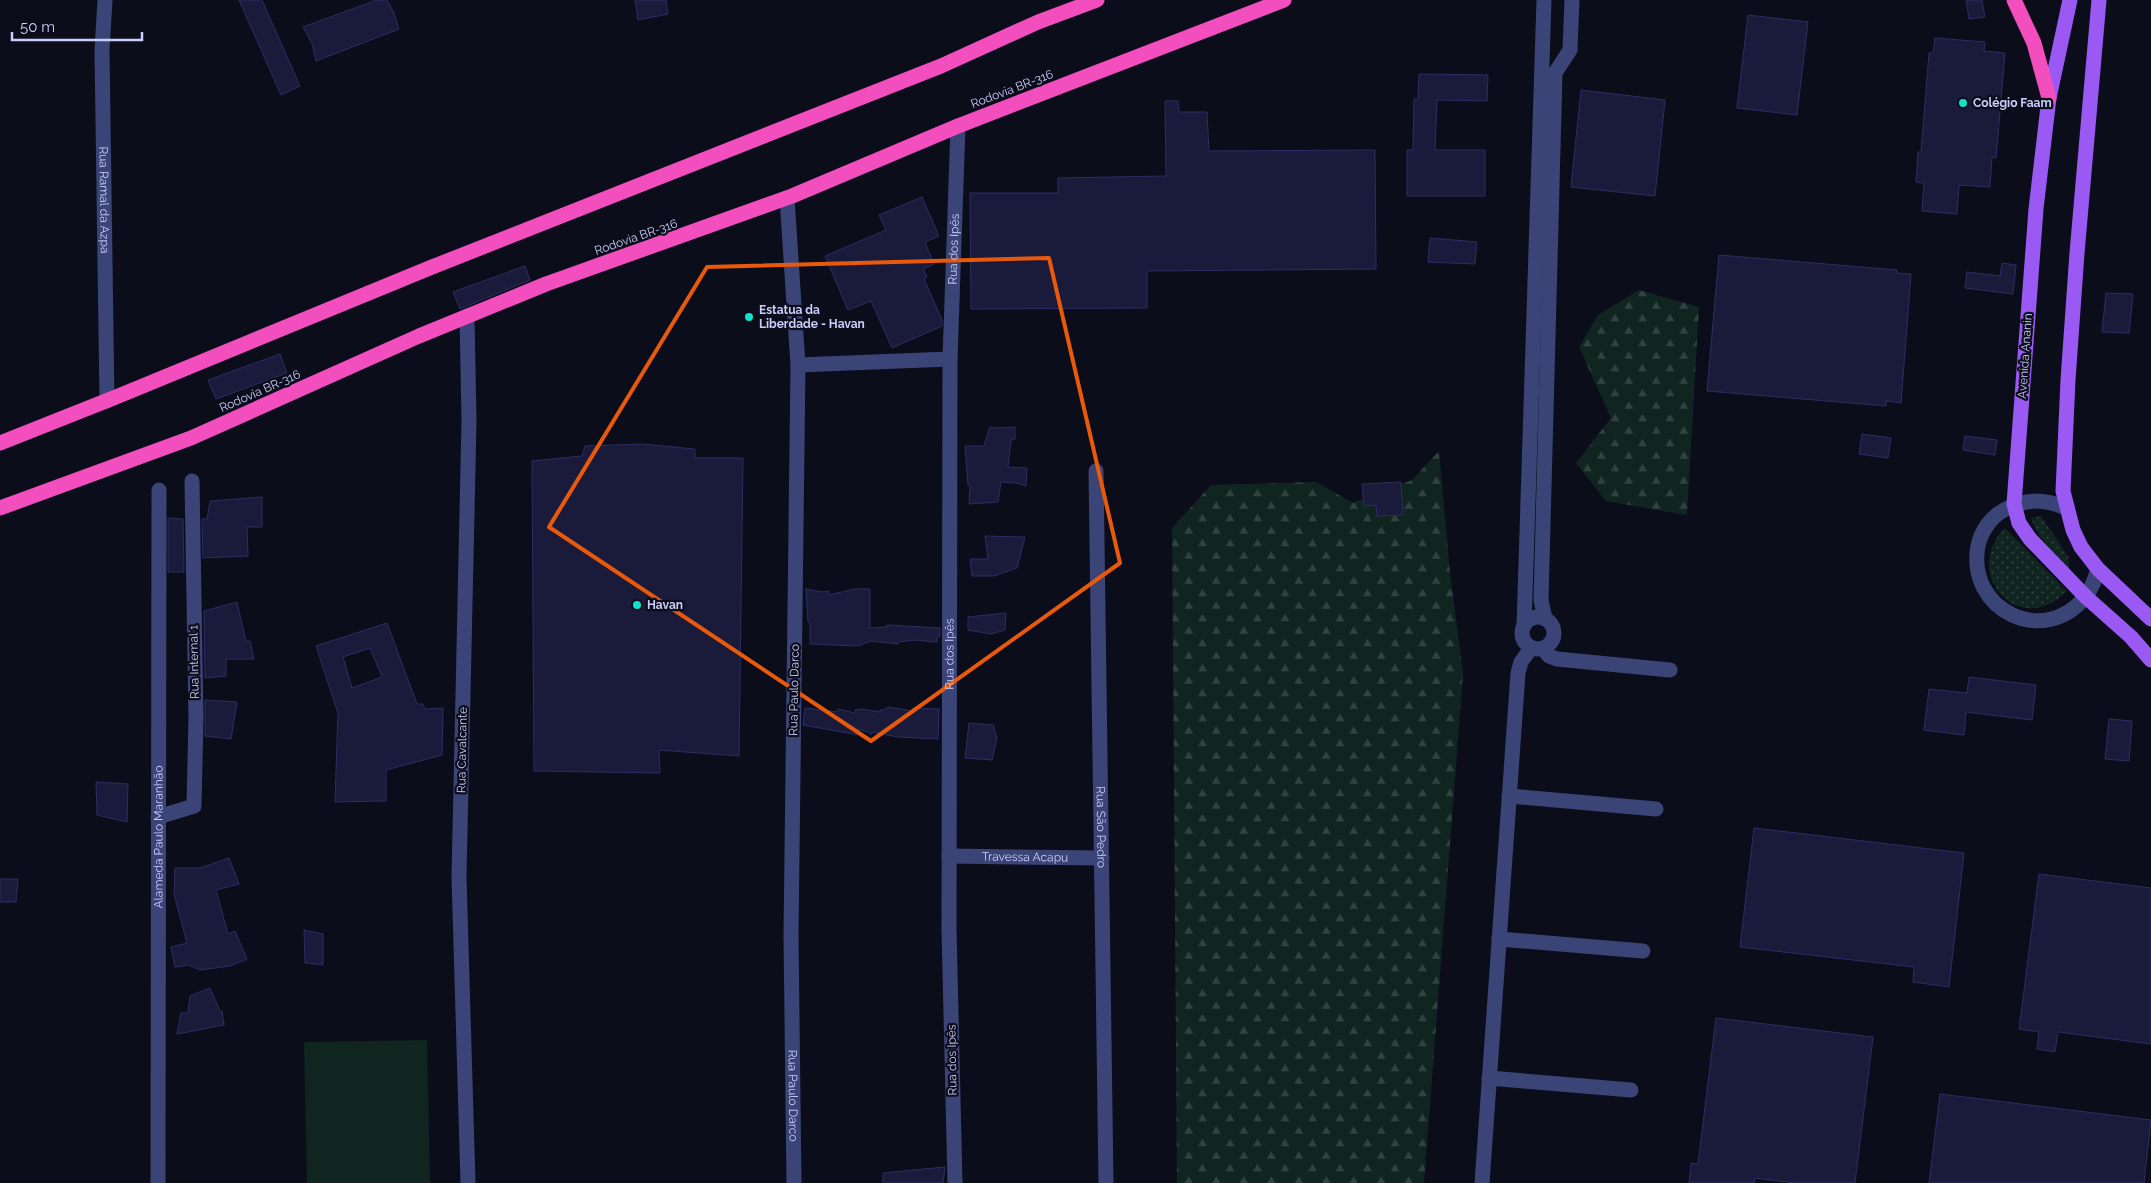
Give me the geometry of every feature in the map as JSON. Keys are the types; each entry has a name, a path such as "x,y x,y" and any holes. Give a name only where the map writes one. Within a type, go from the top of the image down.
{"highway":[{"path":"0,443 108,401 405,278 941,66 1038,22 1097,0"},
{"name":"Rodovia BR-316","path":"0,508 191,438 467,316 546,284 787,198 958,126 1284,0"},
{"path":"2014,0 2034,43 2049,98"}],"main road":[{"name":"Avenida Ananin","path":"2070,0 2049,98 2036,209 2014,504 2019,523 2030,539 2086,597 2125,631 2151,660"},
{"path":"2099,0 2068,370 2062,476 2066,508 2081,547 2098,569 2151,619"}],"street":[{"name":"Rua Ramal da Azpa","path":"105,0 102,50 108,401"},
{"path":"1544,0 1548,73 1541,600 1545,619"},
{"path":"1572,0 1570,50 1548,73 1523,638 1549,656 1557,658 1670,670"},
{"name":"Rua dos Ipês","path":"955,1183 949,856 950,358 958,126"},
{"name":"Rua Paulo Darco","path":"787,198 798,365 791,935 794,1183"},
{"name":"Rua Cavalcante","path":"467,316 469,421 459,877 468,1183"},
{"path":"798,365 950,358"},
{"name":"Rua São Pedro","path":"1096,471 1106,1183"},
{"name":"Rua Internal 1","path":"158,817 194,806 196,716 192,481"},
{"name":"Alameda Paulo Maranhão","path":"158,1183 159,490"},
{"path":"2066,508 2050,501 2032,500 2014,504 1999,513 1987,525 1979,540 1976,557 1978,574 1984,590 1995,603 2008,613 2024,620 2054,618 2072,610 2086,597 2098,569"},
{"path":"1482,1183 1518,673 1520,662 1537,648 1553,640 1554,634 1550,623 1545,619 1533,618 1524,626"},
{"path":"1509,796 1656,809"},
{"name":"Travessa Acapu","path":"949,856 1102,858"},
{"path":"1499,938 1644,951"},
{"path":"1490,1078 1631,1090"}],"highlighted area":[{"path":"1049,258 1120,563 871,741 549,527 707,267"}],"green space":[{"path":"1639,290 1699,307 1687,515 1606,501 1576,463 1611,418 1579,347 1598,315"},
{"path":"1439,451 1450,573 1463,674 1424,1183 1177,1183 1172,528 1211,485 1316,482 1353,503 1412,480"},
{"path":"2041,516 2068,556 2069,569 2047,545 2034,525 2031,518"},
{"path":"2005,528 2067,591 2049,604 2031,608 2014,604 2001,595 1992,581 1989,564 1993,546"},
{"path":"427,1040 430,1183 307,1183 304,1042"}],"building":[{"path":"239,0 262,0 300,86 281,95"},
{"path":"377,0 387,0 399,29 316,61 312,43 303,27"},
{"path":"635,0 666,0 668,14 638,20"},
{"path":"1966,0 1982,0 1985,17 1969,19"},
{"path":"1748,15 1808,22 1797,115 1737,108"},
{"name":"Colégio Faam","path":"1935,38 1985,42 1984,51 2005,53 1996,158 1992,157 1990,187 1959,185 1957,214 1922,211 1924,183 1916,182 1918,152 1921,152 1929,53 1933,53"},
{"path":"1419,74 1488,75 1487,101 1437,100 1435,150 1485,150 1485,196 1407,196 1407,150 1413,150 1414,99 1418,99"},
{"path":"1581,90 1665,100 1655,196 1571,187"},
{"path":"1165,101 1178,101 1179,112 1207,112 1209,151 1375,150 1376,269 1147,271 1147,308 971,309 970,193 1058,193 1058,178 1166,176"},
{"path":"922,197 939,236 925,242 934,264 923,269 927,277 924,279 942,320 942,326 892,348 871,301 848,310 825,256 886,230 879,215"},
{"path":"1430,238 1477,242 1475,264 1428,262"},
{"path":"1719,255 1897,270 1896,273 1911,274 1901,403 1886,401 1886,406 1707,391"},
{"path":"2002,263 2016,265 2013,294 1965,288 1967,272 2000,276"},
{"path":"525,266 530,280 460,309 453,292"},
{"path":"2106,293 2133,294 2129,333 2102,332"},
{"path":"280,354 287,373 216,399 208,380"},
{"path":"990,427 1015,427 1015,439 1011,440 1008,467 1027,468 1026,486 1001,482 998,502 969,504 970,485 968,485 965,446 984,446"},
{"path":"1862,434 1891,438 1888,458 1859,454"},
{"path":"1965,436 1997,440 1995,455 1963,450"},
{"name":"Havan","path":"641,444 695,449 695,458 743,458 739,756 659,750 660,773 534,771 532,461 582,456 585,446"},
{"path":"1401,482 1403,515 1377,516 1376,505 1364,506 1362,484"},
{"path":"262,497 262,527 247,527 248,556 203,558 202,519 207,519 210,501"},
{"path":"168,518 183,519 184,572 168,572"},
{"path":"985,536 1025,537 1017,568 994,576 972,576 970,559 988,559"},
{"path":"806,589 822,592 829,591 829,595 855,589 870,589 870,628 887,627 887,625 940,628 940,636 937,637 937,642 915,640 898,642 898,644 871,641 858,646 810,644 810,622 808,622"},
{"path":"237,602 246,642 250,641 254,659 226,659 226,676 205,678 204,611"},
{"path":"1006,613 1005,630 991,634 968,630 968,617"},
{"path":"387,623 417,704 423,704 425,709 443,708 442,755 386,770 386,801 335,802 338,713 316,646","holes":["370,648 382,677 352,688 343,657"]},
{"path":"1969,677 2036,685 2032,720 1966,712 1964,735 1924,730 1929,689 1967,693"},
{"path":"205,700 237,702 231,739 205,736"},
{"path":"888,707 913,711 913,708 939,709 938,739 898,737 872,732 872,734 859,729 859,735 803,725 805,708 837,712 838,709 855,713 855,710 863,709 880,712 880,710"},
{"path":"2109,719 2132,721 2129,761 2105,759"},
{"path":"969,723 993,725 997,738 992,760 965,758"},
{"path":"96,782 128,784 127,822 97,815"},
{"path":"1754,828 1964,853 1949,987 1913,982 1914,967 1740,947"},
{"path":"229,858 239,884 216,890 228,934 235,931 247,959 230,966 200,970 188,965 175,967 171,947 187,943 174,894 175,868 200,868"},
{"path":"2039,874 2151,888 2151,1044 2058,1032 2055,1052 2037,1049 2039,1032 2019,1029"},
{"path":"0,879 18,879 16,902 0,902"},
{"path":"304,930 323,934 323,965 305,963"},
{"path":"210,988 220,1011 222,1011 224,1025 177,1034 181,1013 188,1013 190,996"},
{"path":"1716,1018 1873,1037 1855,1183 1795,1183 1755,1178 1754,1183 1689,1183 1691,1163 1698,1164"},
{"path":"1940,1094 2151,1120 2144,1183 1929,1183"},
{"path":"945,1167 943,1183 883,1183 883,1173"}],"place":[{"name":"Colégio Faam","path":"1963,103"},
{"name":"Estatua da Liberdade - Havan","path":"749,317"},
{"name":"Havan","path":"637,605"}]}
